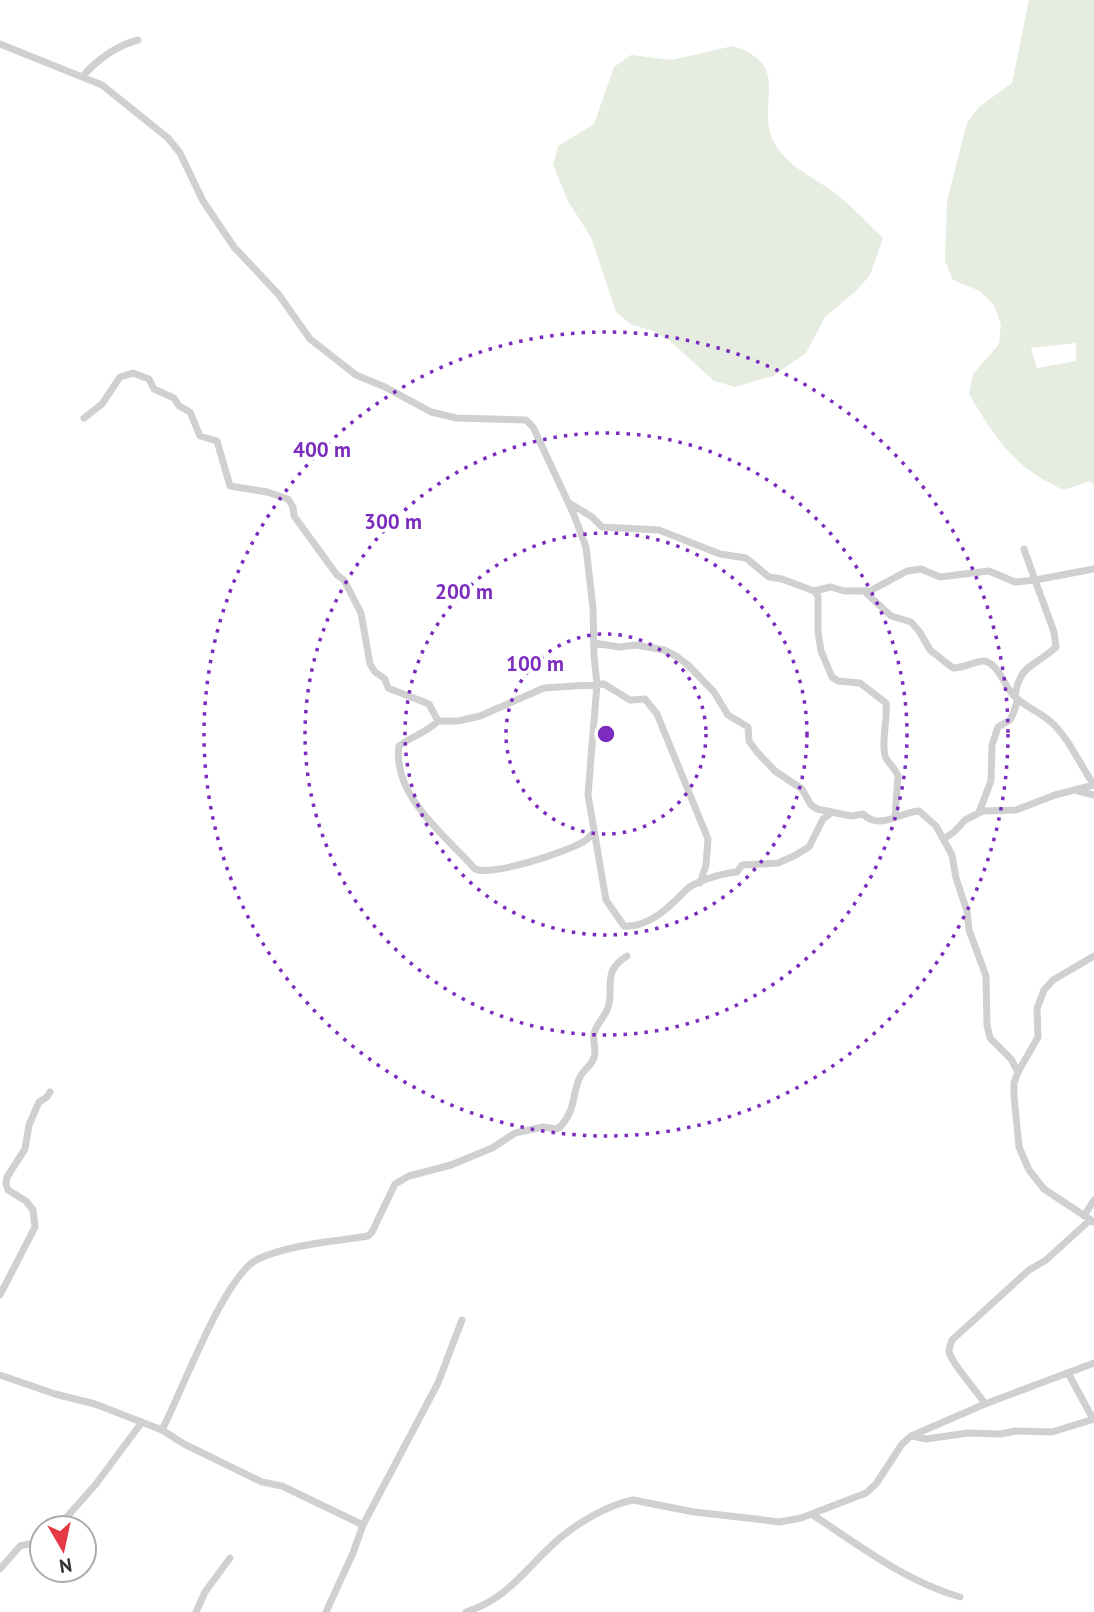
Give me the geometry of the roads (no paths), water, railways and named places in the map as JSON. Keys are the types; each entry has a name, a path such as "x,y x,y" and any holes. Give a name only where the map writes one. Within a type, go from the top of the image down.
{"street":[{"path":"83,76 115,49 138,40"},
{"path":"0,44 106,87 175,145 194,185 224,233 279,295 310,339 356,375 386,387 432,412 456,418 526,420 533,427 586,547 597,684 588,795 607,900 624,926 635,927 646,923 680,899 686,889 725,873 737,872 742,865 778,863 794,856 809,847 823,819 832,812"},
{"path":"84,418 102,404 120,377 132,373 149,379 154,389 174,398 179,406 190,412 200,436 217,441 230,486 267,492 288,499 294,516 337,575 345,580 361,613 370,664 375,672 385,679 388,688 429,704 438,721"},
{"path":"567,501 602,527 659,530 720,554 746,558 769,577 814,591 818,596 821,651 832,677 838,681 860,682 886,703 884,752 887,762 896,770 898,776 895,817"},
{"path":"979,812 991,780 992,745 998,727 1010,720 1013,714 1017,681 1023,670 1055,648 1054,632 1024,549"},
{"path":"814,591 831,587 844,591 870,591 907,571 921,569 940,576 989,571 1015,582 1094,569"},
{"path":"864,591 891,615 911,622 930,650 953,668 964,668 981,660 988,662 1017,698 1031,711 1050,721 1094,785 1016,810 979,812 965,820 956,831 944,839"},
{"path":"594,643 619,647 636,645 664,650 688,665 714,692 728,715 748,727 749,741 775,771 802,789 811,805 817,809 851,816 863,814 870,820 881,822 909,811 919,811 936,826 952,855 967,911 969,930 986,975 987,1025 990,1038 1011,1059 1018,1072"},
{"path":"594,832 588,840 566,849 503,870 481,872 424,816 404,780 399,746 428,731 438,721 458,721 480,716 544,688 604,684 630,701 645,699 657,714 708,839 706,866 700,883"},
{"path":"1074,791 1094,795"},
{"path":"162,1430 215,1315 242,1273 257,1259 368,1236 396,1184 409,1176 492,1148 515,1133 543,1127 560,1127 575,1101 581,1074 593,1060 596,1051 594,1034 609,1004 608,983 611,974 619,961 627,956"},
{"path":"1089,1219 1044,1189 1023,1160 1019,1147 1014,1083 1038,1037 1037,1009 1044,990 1053,980 1094,956"},
{"path":"0,1295 35,1227 33,1210 26,1201 8,1190 7,1177 24,1149 29,1125 39,1102 50,1092"},
{"path":"985,1404 951,1359 948,1349 952,1340 1029,1270 1046,1261 1089,1219 1094,1200"},
{"path":"326,1612 363,1525 438,1383 462,1320"},
{"path":"467,1612 500,1597 573,1529 626,1501 779,1522 813,1515 866,1493 876,1484 902,1444 912,1436 985,1404 1094,1363"},
{"path":"912,1436 926,1439 968,1433 985,1436 1016,1431 1052,1432 1093,1419 1068,1373"},
{"path":"0,1375 162,1430 184,1444 262,1482 282,1486 363,1525"},
{"path":"69,1514 96,1484 142,1422"},
{"path":"813,1515 891,1567 934,1589 960,1597"},
{"path":"0,1569 20,1546 28,1544"},
{"path":"196,1612 205,1592 230,1558"}]}
